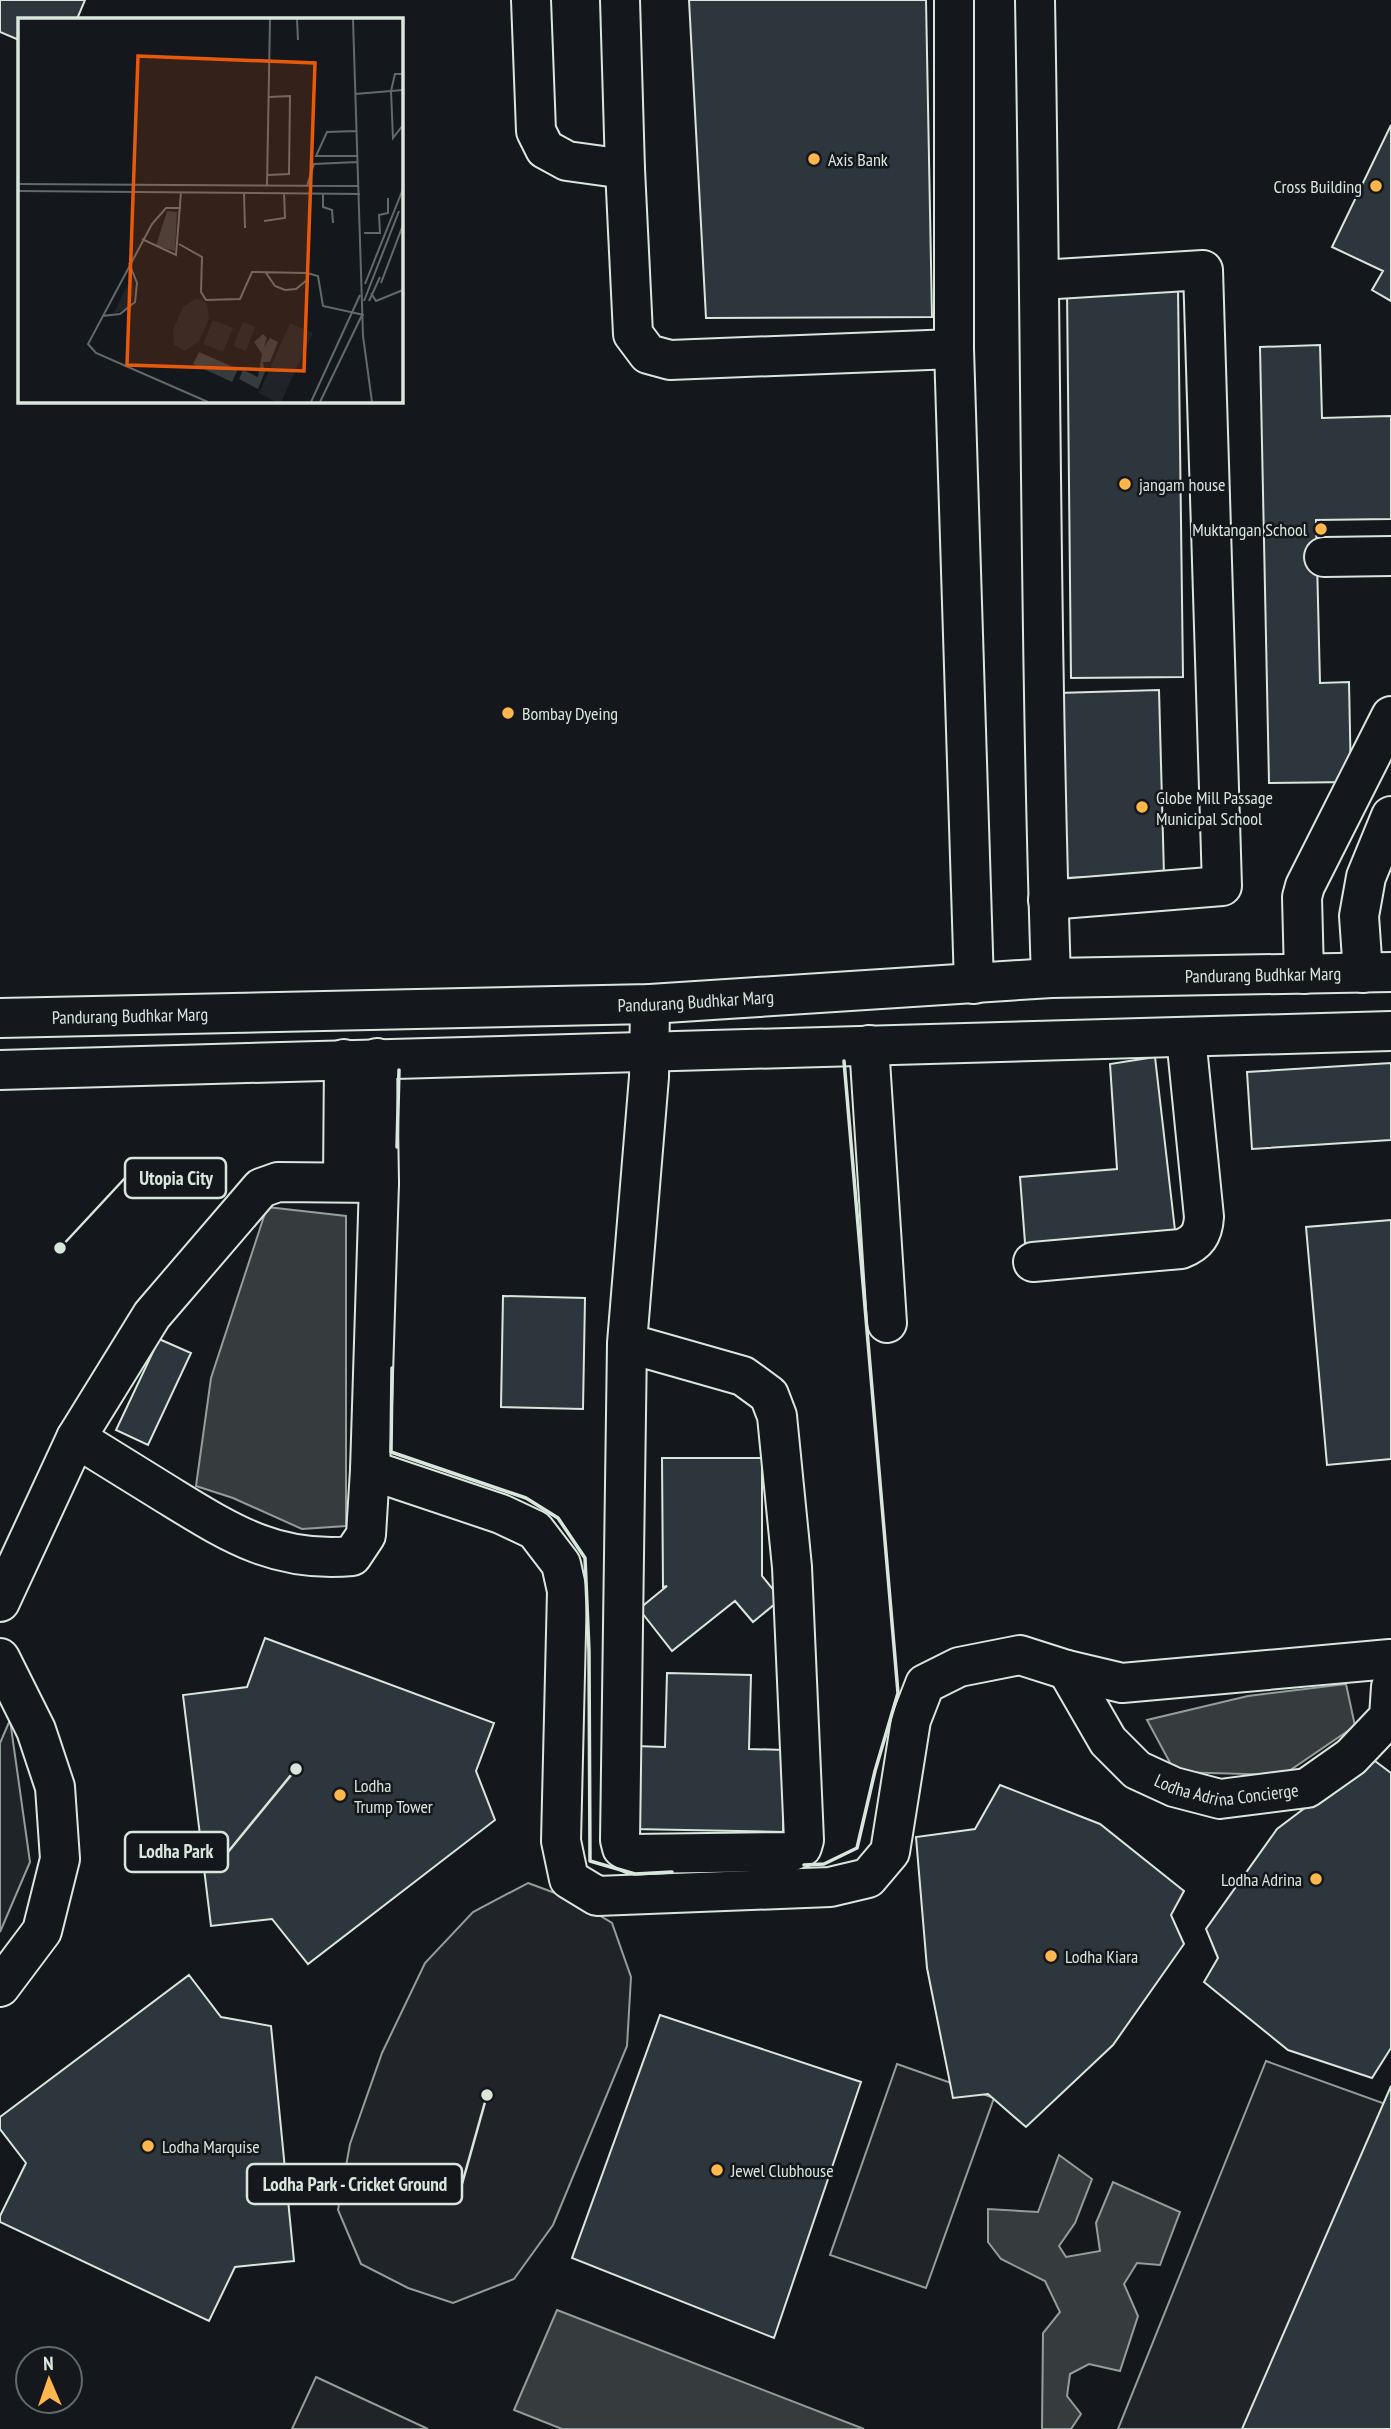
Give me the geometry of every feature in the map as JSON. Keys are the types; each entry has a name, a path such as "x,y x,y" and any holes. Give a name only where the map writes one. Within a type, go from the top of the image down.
{"street":[{"path":"531,0 536,131 545,149 567,161 625,169"},
{"path":"620,0 633,334 648,354 670,360 954,349"},
{"path":"954,0 954,349 974,984"},
{"path":"1035,0 1040,280 1042,694 1051,978"},
{"path":"1040,280 1203,270 1222,886 1048,901"},
{"path":"1324,557 1391,556"},
{"path":"1304,974 1305,886 1391,716"},
{"path":"1377,972 1359,916 1366,877 1391,816"},
{"name":"Pandurang Budhkar Marg","path":"0,1018 650,1004 1051,978 1377,972"},
{"path":"627,1343 743,1376 769,1395 777,1416 792,1567 804,1840 802,1847 790,1852 632,1854 622,1848 620,1840 627,1343 650,1053 650,1004"},
{"path":"0,1070 1391,1031"},
{"path":"1033,1262 1181,1249 1193,1244 1203,1230 1204,1217 1186,1037"},
{"path":"869,1045 887,1323"},
{"path":"76,1438 230,1533 275,1550 324,1559 352,1556 366,1535 370,1470 360,1059"},
{"path":"0,1602 76,1438 152,1315 261,1188 278,1182 361,1183"},
{"path":"370,1470 501,1514 535,1530 561,1564 567,1591 561,1841 569,1879 597,1896 830,1887 868,1878 890,1852 911,1720 925,1684 959,1667 1020,1655 1077,1686 1391,1658 1391,1667"},
{"path":"0,1658 36,1730 55,1787 60,1859 42,1931 0,1987"},
{"name":"Lodha Adrina Concierge","path":"1077,1686 1108,1741 1137,1770 1174,1787 1220,1799 1307,1788 1351,1757 1389,1717 1391,1686"}],"shaded area":[{"path":"267,1207 346,1216 346,1526 302,1529 233,1498 196,1486 211,1378"},
{"path":"1346,1684 1355,1726 1283,1775 1175,1772 1147,1720 1248,1696"},
{"path":"10,1720 30,1862 0,1932 0,1743"},
{"path":"528,1883 574,1900 612,1923 631,1977 627,2046 553,2225 514,2279 453,2303 408,2288 361,2264 338,2210 350,2144 382,2053 425,1963 473,1912"},
{"path":"1266,2061 1391,2106 1326,2429 1118,2429"},
{"path":"897,2064 994,2098 926,2288 830,2255"},
{"path":"1059,2155 1092,2179 1075,2223 1059,2246 1066,2257 1100,2251 1096,2223 1113,2182 1180,2212 1160,2265 1137,2263 1124,2284 1138,2316 1120,2371 1089,2364 1070,2374 1067,2396 1081,2414 1071,2429 1042,2429 1043,2333 1060,2312 1045,2281 1001,2259 988,2242 988,2209 1038,2212"},
{"path":"557,2310 864,2429 562,2429 514,2410"},
{"path":"316,2377 428,2429 292,2429"}],"building":[{"path":"0,0 85,0 77,18 18,18 18,40 0,32"},
{"name":"Axis Bank","path":"689,0 926,0 932,317 706,318"},
{"name":"Cross Building","path":"1391,125 1391,301 1372,290 1383,271 1332,247"},
{"name":"jangam house","path":"1178,289 1183,677 1071,678 1067,290"},
{"path":"1320,345 1322,418 1391,416 1391,519 1316,520 1320,683 1349,682 1351,782 1269,783 1260,347"},
{"path":"1159,690 1164,875 1063,878 1058,693"},
{"path":"1155,1057 1176,1239 1026,1256 1020,1177 1117,1169 1110,1064"},
{"path":"1391,1063 1391,1140 1252,1149 1247,1072"},
{"path":"1391,1220 1391,1459 1327,1465 1306,1227"},
{"path":"503,1296 585,1298 583,1409 501,1407"},
{"path":"159,1339 191,1353 148,1445 116,1430"},
{"path":"662,1458 762,1458 762,1576 781,1599 753,1622 735,1601 672,1651 639,1609 667,1586 663,1587"},
{"name":"Lodha Trump Tower","path":"265,1638 494,1723 476,1771 495,1820 308,1964 272,1919 211,1926 183,1695 247,1687"},
{"path":"667,1673 751,1675 749,1749 785,1750 783,1832 633,1829 635,1746 665,1747"},
{"name":"Lodha Adrina","path":"1371,1758 1391,1773 1391,2048 1372,2078 1288,2050 1204,1982 1218,1958 1206,1929 1277,1829"},
{"name":"Lodha Kiara","path":"1000,1785 1100,1824 1184,1891 1171,1915 1184,1944 1113,2045 1026,2127 988,2094 953,2098 927,1968 916,1837 975,1829"},
{"name":"Lodha Marquise","path":"189,1975 221,2017 271,2026 294,2261 235,2267 209,2321 0,2222 0,2216 26,2163 0,2129 0,2117"},
{"name":"Jewel Clubhouse","path":"660,2015 861,2082 774,2338 572,2258"},
{"path":"1391,2086 1391,2429 1242,2429"}],"wall":[{"path":"804,1865 824,1864 857,1848 875,1771 898,1693 844,1061"},
{"path":"397,1147 399,1070"},
{"path":"392,1368 391,1452 526,1498 558,1518 585,1558 589,1651 590,1861 635,1874 672,1872"}],"place":[{"name":"Axis Bank","path":"814,159"},
{"name":"Cross Building","path":"1376,186"},
{"name":"jangam house","path":"1125,484"},
{"name":"Muktangan School","path":"1321,529"},
{"name":"Bombay Dyeing","path":"508,713"},
{"name":"Globe Mill Passage Municipal School","path":"1142,807"},
{"name":"Utopia City","path":"60,1248"},
{"name":"Lodha Park","path":"296,1769"},
{"name":"Lodha Trump Tower","path":"340,1795"},
{"name":"Lodha Adrina","path":"1316,1879"},
{"name":"Lodha Kiara","path":"1051,1956"},
{"name":"Lodha Park - Cricket Ground","path":"487,2095"},
{"name":"Lodha Marquise","path":"148,2146"},
{"name":"Jewel Clubhouse","path":"717,2170"}]}
